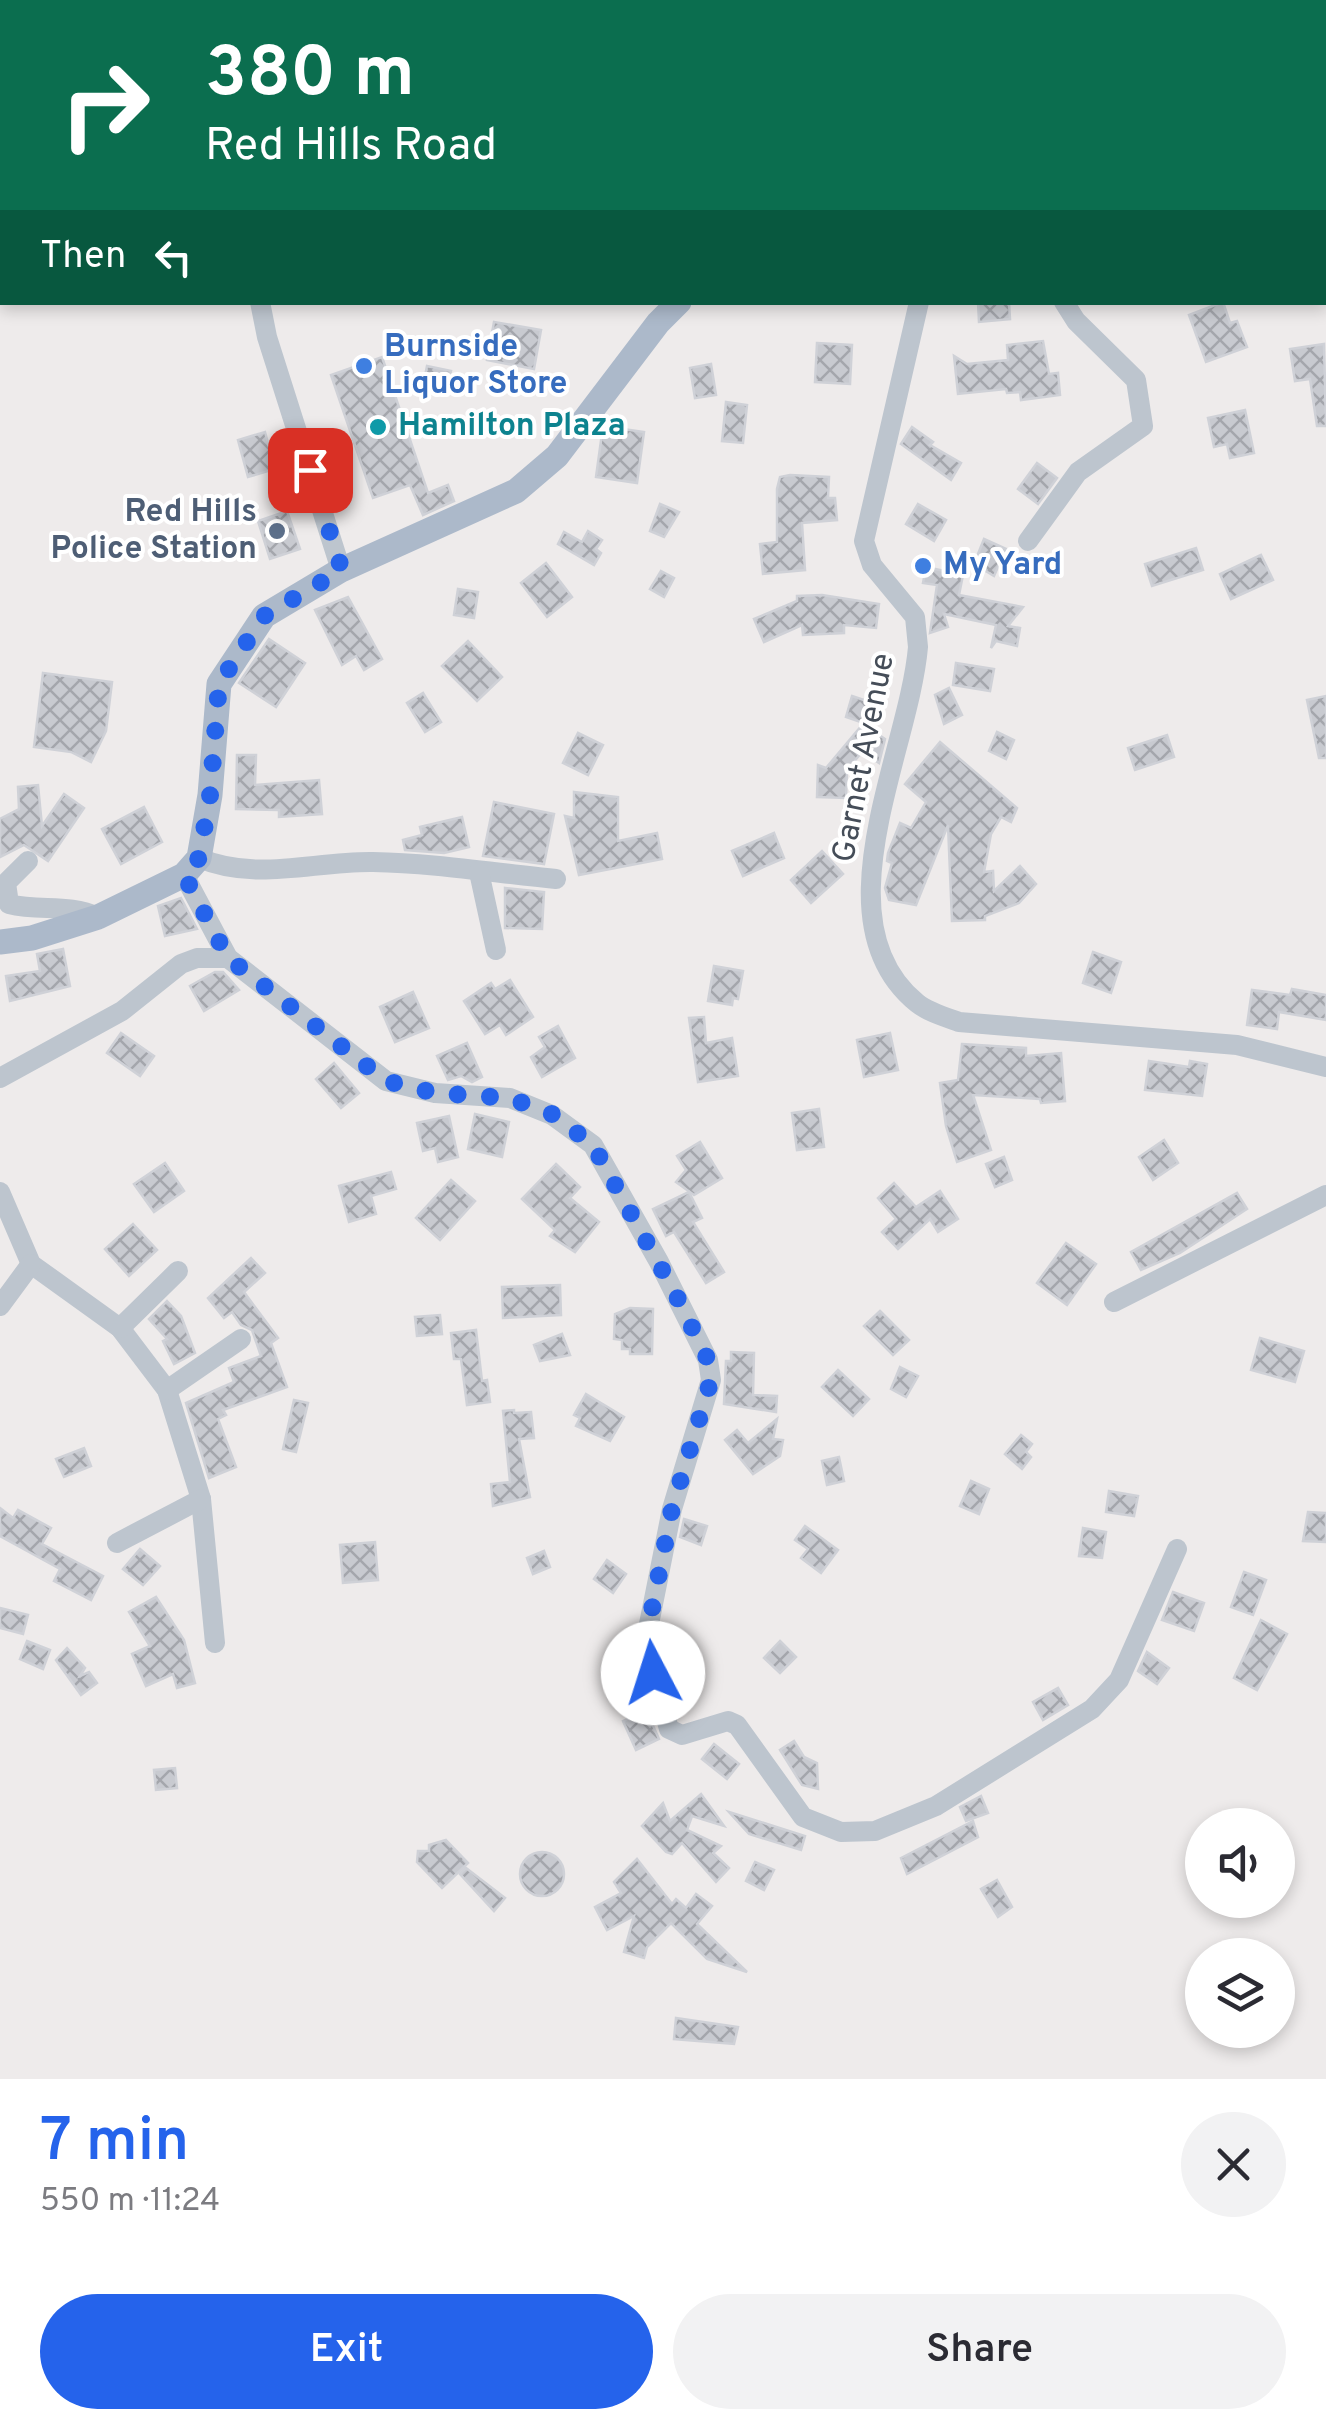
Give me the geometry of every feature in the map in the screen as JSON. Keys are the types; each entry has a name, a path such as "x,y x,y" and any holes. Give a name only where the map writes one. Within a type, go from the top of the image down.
{"main road":[{"path":"0,942 32,938 98,917 191,866 210,796 219,684 264,616 342,570 516,492 557,456 658,323 677,305"}],"street":[{"path":"261,305 267,337 342,570"},
{"name":"Garnet Avenue","path":"918,305 864,541 867,556 915,617 918,648 870,884 877,953 894,980 920,1006 958,1022 1238,1045 1326,1067"},
{"path":"1028,541 1078,472 1143,426 1136,380 1076,321 1066,305"},
{"path":"28,861 6,883 9,904 37,911 71,905 98,917"},
{"path":"556,879 368,862 294,871 191,866 228,958 386,1081 435,1093 510,1098 552,1114 593,1145 676,1295 708,1360 711,1380 672,1509 645,1644 668,1730 682,1734 728,1720 737,1725 803,1816 841,1832 875,1831 936,1806 1092,1708 1119,1680 1176,1549"},
{"path":"478,872 496,950"},
{"path":"0,1078 122,1010 181,964 197,958 228,958"},
{"path":"0,1192 32,1264 120,1328 167,1390 201,1499 215,1644"},
{"path":"1114,1302 1326,1195"},
{"path":"0,1306 32,1264"},
{"path":"120,1328 178,1271"},
{"path":"167,1390 241,1339"},
{"path":"118,1544 201,1499"}],"building":[{"path":"978,305 1009,305 1010,319 979,322"},
{"path":"1224,305 1230,323 1237,321 1247,347 1206,362 1189,315"},
{"path":"494,322 541,330 534,369 487,360"},
{"path":"1043,341 1049,374 1058,373 1060,395 1021,400 1020,392 1007,393 1006,389 958,394 954,356 967,364 1008,360 1007,345"},
{"path":"817,343 852,345 850,384 815,382"},
{"path":"1324,344 1326,426 1317,426 1310,379 1295,381 1290,349"},
{"name":"Hamilton Plaza","path":"382,357 428,493 448,485 454,501 423,515 410,485 373,498 331,375"},
{"path":"711,364 716,395 695,398 690,368"},
{"path":"427,366 451,371 446,391 423,386"},
{"path":"726,402 747,405 743,443 722,441"},
{"path":"1245,410 1254,453 1230,458 1227,444 1214,447 1208,418"},
{"path":"603,426 644,432 637,483 596,477"},
{"path":"912,427 933,442 930,445 961,463 951,480 901,444"},
{"path":"265,432 275,469 248,477 238,440"},
{"path":"1037,463 1057,478 1038,504 1018,489"},
{"path":"780,477 829,477 828,498 835,498 837,520 802,523 805,570 763,574 760,544 777,542 777,489"},
{"path":"660,504 679,512 664,537 650,531"},
{"path":"918,504 946,520 934,541 906,524"},
{"name":"Red Hills Police Station","path":"287,511 300,549 270,559 258,521"},
{"path":"588,531 602,540 596,549 601,553 594,565 558,544 564,532 582,542"},
{"path":"984,539 1006,549 994,576 974,564"},
{"path":"1196,548 1203,570 1152,586 1145,564"},
{"path":"1261,555 1273,580 1231,599 1220,574"},
{"path":"546,563 572,597 547,617 521,583"},
{"path":"926,567 963,575 959,595 1023,607 1008,626 1020,628 1017,646 996,641 991,648 996,625 944,614 948,627 930,633 937,585 923,583"},
{"path":"661,571 674,578 664,597 650,589"},
{"path":"458,589 478,592 474,618 454,615"},
{"path":"822,595 879,604 876,628 844,625 844,633 803,635 802,625 764,642 754,619 797,601 797,596"},
{"path":"348,597 382,659 364,670 356,656 342,665 315,610"},
{"path":"269,639 305,663 276,707 239,683"},
{"path":"468,641 502,677 477,701 442,666"},
{"path":"956,663 994,669 990,691 953,685"},
{"path":"43,673 112,682 106,731 91,762 71,752 34,747"},
{"path":"949,688 962,715 944,724 935,695"},
{"path":"423,693 441,722 425,732 407,703"},
{"path":"852,696 876,704 869,725 846,717"},
{"path":"1326,696 1326,758 1319,758 1307,700"},
{"path":"863,724 885,739 879,763 862,752 847,770 846,798 817,797 818,765 826,768"},
{"path":"997,732 1014,740 1006,759 989,751"},
{"path":"578,733 603,745 588,775 563,763"},
{"path":"1167,735 1174,757 1135,770 1128,748"},
{"path":"940,742 1017,808 1011,822 1001,817 991,834 984,872 993,871 994,891 1020,866 1036,884 1019,903 985,916 985,920 952,921 948,825 916,905 889,900 885,888 892,863 887,861 888,853 900,823 911,828 926,802 905,784"},
{"path":"237,755 256,755 255,785 319,780 322,814 279,817 279,810 236,809"},
{"path":"38,785 42,826 64,794 84,808 48,861 24,845 0,857 0,819 19,809 18,787"},
{"path":"574,792 618,797 618,841 657,833 662,859 579,875 565,816 574,818"},
{"path":"494,802 554,814 544,864 483,856"},
{"path":"144,807 162,842 121,864 102,829"},
{"path":"462,817 469,847 444,853 405,850 403,840 422,835 420,827"},
{"path":"774,833 784,858 743,876 732,851"},
{"path":"822,851 843,874 811,903 791,880"},
{"path":"505,888 544,892 542,929 505,928"},
{"path":"181,898 197,929 165,936 158,906"},
{"path":"63,949 70,986 10,1001 6,976 40,971 37,954"},
{"path":"1093,952 1121,962 1111,993 1083,983"},
{"path":"714,966 743,971 738,999 733,998 732,1005 708,1001"},
{"path":"215,972 223,972 239,990 204,1011 190,986"},
{"path":"510,980 533,1017 506,1035 500,1025 485,1034 464,1001 491,983 495,989"},
{"path":"1292,989 1326,995 1326,1020 1279,1012 1277,1029 1247,1025 1252,990 1290,995"},
{"path":"413,992 429,1028 395,1042 380,1007"},
{"path":"704,1017 706,1043 732,1038 738,1076 698,1082 689,1018"},
{"path":"558,1026 575,1058 542,1077 531,1057 545,1047 539,1037"},
{"path":"121,1033 154,1056 140,1076 107,1053"},
{"path":"890,1033 898,1070 864,1077 857,1040"},
{"path":"467,1043 482,1077 472,1082 461,1076 448,1080 437,1056"},
{"path":"962,1044 1026,1048 1026,1056 1061,1053 1065,1101 1041,1103 1040,1099 973,1095 991,1150 957,1162 946,1126 940,1083 958,1080"},
{"path":"1149,1061 1189,1067 1190,1061 1207,1064 1202,1096 1145,1090"},
{"path":"334,1063 359,1093 341,1108 316,1079"},
{"path":"819,1109 824,1147 797,1150 792,1113"},
{"path":"475,1114 509,1122 502,1157 468,1149"},
{"path":"449,1116 458,1157 438,1162 435,1148 423,1151 417,1123"},
{"path":"1164,1140 1178,1163 1153,1180 1139,1157"},
{"path":"700,1142 722,1178 694,1195 676,1182 686,1170 677,1156"},
{"path":"1004,1157 1012,1180 995,1187 986,1164"},
{"path":"165,1163 184,1191 154,1212 134,1184"},
{"path":"556,1164 580,1187 570,1198 599,1222 575,1252 550,1236 555,1230 522,1199"},
{"path":"391,1172 396,1189 371,1196 376,1214 349,1222 339,1186"},
{"path":"451,1180 475,1201 440,1240 416,1218"},
{"path":"894,1183 916,1207 940,1191 958,1219 938,1232 930,1219 898,1249 882,1232 896,1219 878,1198"},
{"path":"689,1192 702,1218 693,1222 724,1272 706,1283 674,1232 666,1236 653,1209"},
{"path":"1237,1193 1247,1209 1180,1253 1141,1270 1131,1252"},
{"path":"133,1224 157,1250 129,1276 105,1249"},
{"path":"1066,1243 1096,1264 1067,1305 1037,1283"},
{"path":"251,1258 265,1273 244,1292 278,1338 271,1343 287,1387 223,1410 226,1415 218,1419 236,1467 209,1478 186,1403 234,1382 229,1368 261,1356 252,1330 241,1325 232,1312 224,1318 208,1298"},
{"path":"560,1285 561,1315 503,1318 502,1287"},
{"path":"167,1301 181,1316 195,1353 174,1364 163,1341 167,1339 149,1319"},
{"path":"630,1308 653,1309 652,1354 630,1354 630,1349 622,1349 622,1340 614,1339 615,1314"},
{"path":"880,1311 909,1340 893,1355 864,1326"},
{"path":"440,1315 442,1334 417,1336 415,1317"},
{"path":"476,1330 482,1381 487,1380 490,1402 467,1405 461,1359 454,1359 451,1333"},
{"path":"562,1334 570,1355 540,1361 534,1345"},
{"path":"1260,1338 1304,1351 1295,1382 1251,1370"},
{"path":"731,1352 754,1353 753,1395 777,1396 776,1412 724,1404 726,1361 731,1361"},
{"path":"900,1367 918,1376 906,1397 891,1389"},
{"path":"838,1370 869,1399 853,1416 822,1387"},
{"path":"586,1394 624,1417 610,1441 576,1426 580,1418 574,1415"},
{"path":"294,1400 308,1403 296,1452 283,1449"},
{"path":"503,1411 531,1412 534,1438 519,1439 530,1497 493,1506 491,1484 510,1482"},
{"path":"777,1419 773,1439 783,1440 780,1456 753,1474 725,1440 737,1430 748,1443"},
{"path":"1021,1435 1032,1444 1026,1452 1031,1457 1022,1469 1005,1454"},
{"path":"84,1448 91,1466 64,1477 56,1459"},
{"path":"839,1457 844,1481 827,1485 822,1461"},
{"path":"971,1481 989,1489 979,1514 960,1506"},
{"path":"1109,1491 1138,1496 1134,1516 1106,1512"},
{"path":"0,1508 13,1518 18,1510 51,1528 42,1544 103,1576 91,1600 54,1581 60,1569 0,1536"},
{"path":"1308,1512 1326,1513 1326,1542 1303,1541"},
{"path":"684,1519 707,1526 701,1545 680,1537"},
{"path":"805,1526 838,1550 821,1573 801,1558 808,1549 795,1540"},
{"path":"1083,1528 1106,1532 1102,1558 1079,1556"},
{"path":"375,1542 378,1580 343,1583 340,1545"},
{"path":"140,1549 160,1566 143,1585 123,1569"},
{"path":"544,1551 550,1567 533,1574 527,1558"},
{"path":"607,1560 626,1574 613,1593 594,1579"},
{"path":"1244,1572 1266,1580 1253,1615 1231,1607"},
{"path":"1173,1592 1204,1603 1194,1631 1162,1620"},
{"path":"156,1597 184,1640 195,1683 177,1688 173,1674 146,1686 132,1654 150,1646 129,1612"},
{"path":"0,1608 28,1615 23,1634 0,1628"},
{"path":"1261,1620 1287,1634 1257,1690 1234,1678"},
{"path":"27,1641 50,1650 43,1669 20,1659"},
{"path":"780,1641 796,1657 780,1673 764,1658"},
{"path":"67,1648 85,1668 80,1676 89,1672 97,1683 81,1695 56,1660"},
{"path":"1147,1652 1169,1668 1157,1684 1138,1671"},
{"path":"1058,1688 1068,1705 1043,1720 1033,1702"},
{"path":"646,1710 659,1739 636,1750 623,1721"},
{"path":"794,1741 804,1757 817,1763 818,1789 802,1785 780,1750"},
{"path":"714,1744 739,1764 727,1779 702,1759"},
{"path":"175,1768 177,1788 156,1790 154,1770"},
{"path":"701,1794 724,1826 692,1816 687,1830 721,1846 713,1853 729,1868 716,1882 682,1843 672,1854 666,1852 642,1826 663,1803 670,1821"},
{"path":"981,1796 988,1813 966,1821 960,1807"},
{"path":"729,1812 805,1836 801,1850 749,1834"},
{"path":"973,1821 978,1837 907,1874 901,1858"},
{"path":"446,1840 468,1863 442,1888 417,1862 418,1851 429,1851 429,1845"},
{"path":"542,1852 558,1858 564,1874 558,1890 542,1896 526,1890 520,1874 526,1858"},
{"path":"637,1859 672,1904 676,1899 686,1908 696,1894 712,1906 697,1924 747,1972 707,1959 671,1923 647,1947 644,1958 624,1952 634,1916 607,1930 595,1907 621,1893 614,1882"},
{"path":"755,1862 774,1870 764,1890 746,1881"},
{"path":"466,1868 505,1898 494,1911 460,1874"},
{"path":"997,1880 1012,1907 998,1917 981,1889"},
{"path":"676,2018 738,2027 734,2044 674,2039"}],"place":[{"name":"Burnside Liquor Store","path":"364,366"},
{"name":"Hamilton Plaza","path":"378,427"},
{"name":"Red Hills Police Station","path":"277,531"},
{"name":"My Yard","path":"923,566"}],"route":[{"path":"310,470 342,570 264,616 219,684 210,796 199,858 184,875 228,958 386,1081 435,1093 510,1098 552,1114 593,1145 676,1295 708,1360 711,1380 672,1509 645,1644 653,1673"}]}
